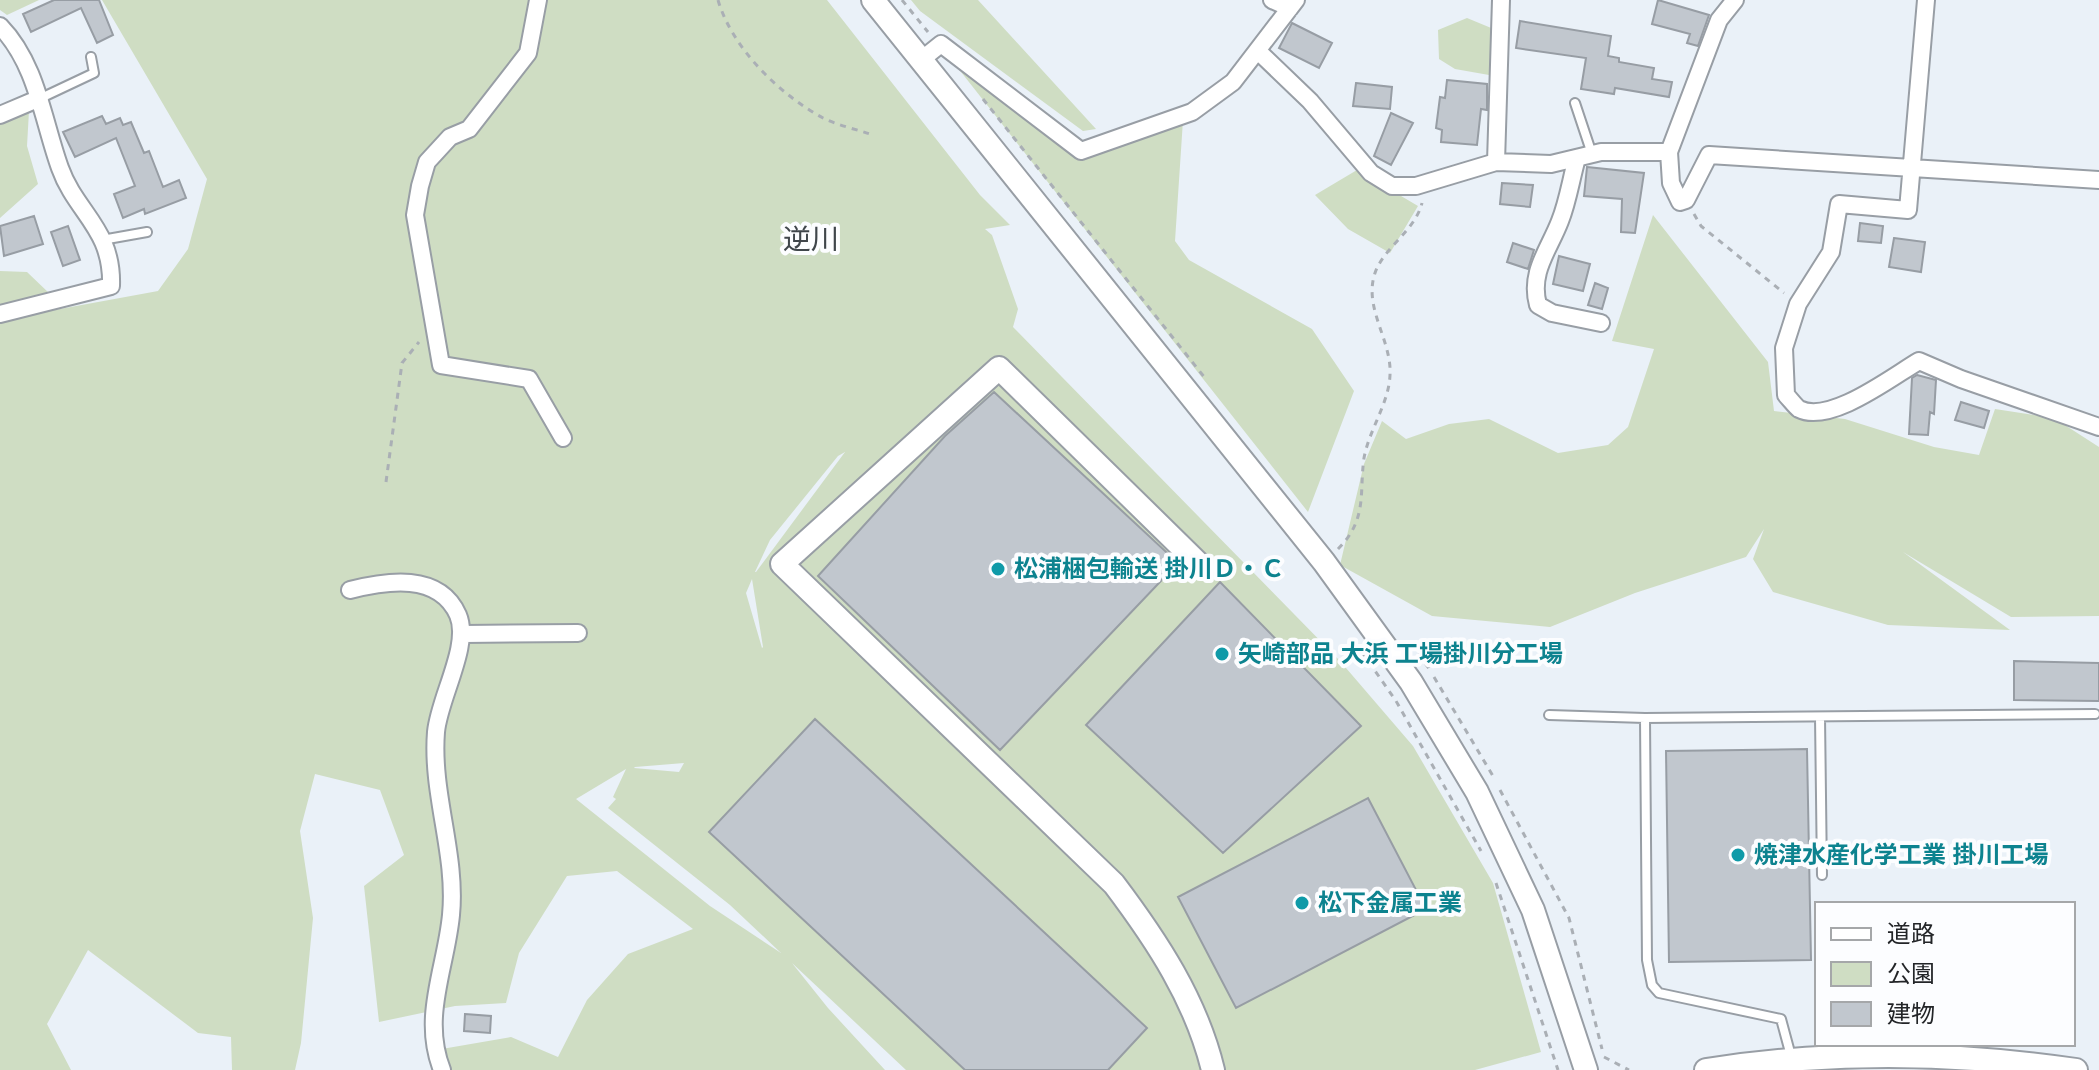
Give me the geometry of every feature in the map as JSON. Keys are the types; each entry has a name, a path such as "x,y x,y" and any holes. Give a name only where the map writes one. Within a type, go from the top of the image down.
{"street":[{"path":"538,0 528,53 469,129 450,137 427,162 415,215 441,365 529,379 563,438"},
{"path":"873,0 1324,562 1411,682 1477,792 1533,910 1586,1070"},
{"path":"921,60 941,44 1081,151 1192,112 1233,82 1260,53 1293,4 1272,0"},
{"path":"1496,162 1501,0"},
{"path":"1735,0 1719,20 1669,152 1671,183 1680,202 1686,200 1709,155 2099,180"},
{"path":"1926,0 1908,210 1839,204 1831,252 1798,304 1784,348 1786,395 1800,409 1820,412 1844,406 1919,361 1961,379 2099,427"},
{"path":"0,26 12,39 40,98 61,172 102,240 111,270 111,286 0,314"},
{"path":"1260,53 1310,101 1371,173 1392,186 1426,182 1496,162 1551,164 1584,156 1669,152"},
{"path":"0,115 40,98"},
{"path":"1584,156 1560,221 1543,253 1534,288 1538,305 1552,313 1601,323"},
{"path":"1203,568 999,368 782,564 1114,884 1156,940 1184,991 1213,1070"},
{"path":"350,590 401,580 427,587 448,600 458,614 464,634 444,693 436,730 437,787 451,898 431,1033 442,1070"},
{"path":"464,634 578,633"},
{"path":"1706,1070 1793,1061 2076,1070"}],"lane":[{"path":"40,98 94,73 91,57"},
{"path":"1575,103 1584,156"},
{"path":"102,240 147,232"},
{"path":"1549,715 1645,718 2095,714"},
{"path":"1820,717 1822,875"},
{"path":"1645,718 1647,960 1652,985 1659,993 1781,1019 1793,1061"}],"path":[{"path":"718,0 735,39 787,95 826,119 870,134"},
{"path":"1324,562 1351,538 1365,491 1364,458 1390,377 1388,346 1371,296 1375,271 1418,218 1426,182"},
{"path":"1686,200 1701,226 1798,304"},
{"path":"386,482 402,363 434,323"},
{"path":"1350,636 1396,701 1484,858"},
{"path":"1492,871 1558,1070"}],"green space":[{"path":"0,0 39,0 7,15 0,10"},
{"path":"102,0 827,0 980,195 1010,225 985,229 992,235 1018,309 1013,327 1340,661 1413,746 1493,883 1541,1052 1475,1070 906,1070 792,963 885,1070 444,1070 436,1050 511,1037 558,1057 587,1000 628,954 693,929 617,871 567,876 519,953 506,1003 455,1006 379,1022 364,886 404,855 380,790 315,774 300,831 313,918 301,1043 295,1070 232,1070 231,1037 198,1033 88,950 47,1024 71,1070 0,1070 0,320 158,291 188,249 207,179","holes":["845,452 755,572 770,540 838,456","752,579 762,648 746,593","684,763 679,772 635,767","626,769 613,797 616,799 608,808 730,905 781,953 710,906 576,799"]},
{"path":"911,0 978,0 1096,129 1083,131 920,11"},
{"path":"1467,18 1496,30 1489,75 1455,69 1439,59 1438,30"},
{"path":"950,58 1082,155 1183,120 1175,241 1189,260 1312,329 1354,391 1308,512"},
{"path":"29,111 27,146 38,184 0,218 0,123"},
{"path":"1357,170 1418,206 1390,253 1348,229 1315,195"},
{"path":"1653,215 1768,362 1774,411 1845,419 1934,447 1979,455 1995,409 2054,418 2099,447 2099,616 2011,617 1903,552 2010,630 1888,625 1773,592 1753,559 1764,529 1746,557 1635,593 1550,627 1432,616 1340,565 1364,464 1382,421 1406,439 1449,424 1489,419 1558,453 1608,445 1628,427 1654,349 1612,341"},
{"path":"0,271 27,272 50,294 0,313"}],"building":[{"path":"54,0 99,0 113,35 97,43 81,8 31,32 23,14"},
{"path":"1658,0 1709,15 1698,46 1687,43 1690,34 1652,24"},
{"path":"1520,21 1611,36 1608,56 1619,58 1619,62 1654,68 1652,79 1672,82 1669,97 1615,88 1614,94 1581,89 1586,58 1516,48"},
{"path":"1292,23 1332,43 1319,68 1279,48"},
{"path":"1447,80 1487,84 1487,110 1481,109 1477,145 1441,142 1442,130 1436,128 1440,97 1445,98"},
{"path":"1356,83 1392,87 1390,109 1353,106"},
{"path":"1391,113 1413,123 1391,165 1374,156"},
{"path":"102,116 106,124 120,118 123,125 131,122 144,153 149,151 163,187 179,180 186,198 145,214 144,209 123,218 114,194 135,186 116,138 75,157 63,132"},
{"path":"1587,167 1644,173 1635,233 1621,232 1622,199 1584,196"},
{"path":"1502,183 1533,185 1530,207 1500,204"},
{"path":"34,216 43,244 4,256 0,226"},
{"path":"1860,223 1883,226 1881,243 1858,241"},
{"path":"68,226 80,260 63,266 51,232"},
{"path":"1894,238 1925,242 1921,272 1889,267"},
{"path":"1513,243 1534,250 1528,269 1507,262"},
{"path":"1559,256 1590,264 1583,291 1553,284"},
{"path":"1595,283 1608,288 1602,309 1588,305"},
{"path":"1917,375 1936,380 1934,414 1930,412 1928,435 1909,434 1912,378"},
{"name":"松浦梱包輸送 掛川Ｄ・Ｃ","path":"994,392 1178,563 1000,750 818,576 945,436"},
{"path":"1961,402 1989,411 1984,428 1955,420"},
{"name":"矢崎部品 大浜 工場掛川分工場","path":"1220,582 1361,726 1223,853 1086,725"},
{"path":"2014,661 2099,663 2099,701 2014,700"},
{"path":"815,719 1147,1028 1108,1070 965,1070 709,832"},
{"name":"焼津水産化学工業 掛川工場","path":"1807,749 1811,960 1669,962 1666,751"},
{"name":"松下金属工業","path":"1368,798 1426,909 1236,1008 1178,897"},
{"path":"465,1014 491,1016 490,1033 464,1031"}],"place":[{"name":"松浦梱包輸送 掛川Ｄ・Ｃ","path":"998,569"},
{"name":"矢崎部品 大浜 工場掛川分工場","path":"1222,654"},
{"name":"焼津水産化学工業 掛川工場","path":"1738,855"},
{"name":"松下金属工業","path":"1302,903"}],"district":[{"name":"逆川","path":"811,239"}]}
